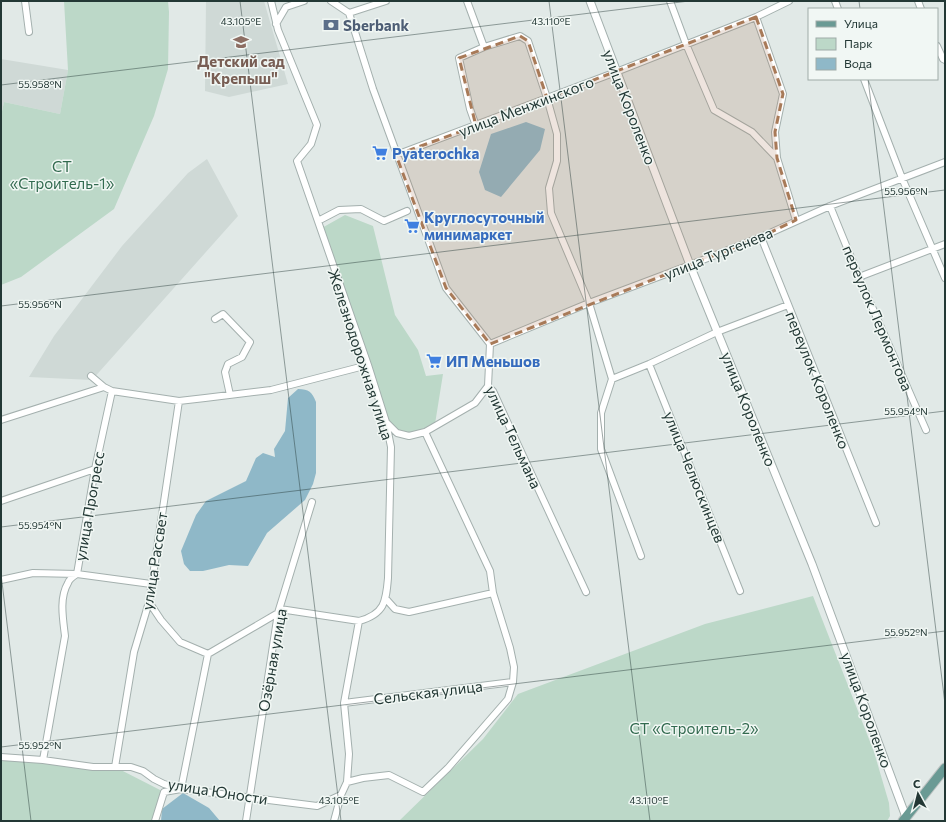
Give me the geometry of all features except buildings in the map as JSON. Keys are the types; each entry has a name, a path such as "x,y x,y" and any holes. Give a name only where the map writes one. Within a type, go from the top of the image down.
{"main road":[{"path":"904,819 945,768"}],"street":[{"path":"25,1 30,32"},
{"name":"Железнодорожная улица","path":"271,1 276,24 317,125 311,144 298,161 368,366 386,422 391,447 388,578 386,599"},
{"path":"276,24 286,7 304,1"},
{"path":"331,1 349,13 396,155 446,288 490,344"},
{"path":"349,13 386,1"},
{"path":"467,1 484,47"},
{"name":"улица Короленко","path":"590,1 690,265 812,564 904,819"},
{"path":"670,1 686,44 714,110 752,132 777,158"},
{"name":"улица Менжинского","path":"396,155 616,72 756,17 789,1"},
{"path":"756,17 783,94 775,132 777,158 796,220"},
{"path":"476,126 470,109 459,58 484,47 520,36 528,41 548,98 557,134 557,161 549,188 552,213 589,303 612,379 601,413 601,449 641,556"},
{"path":"938,49 942,60 945,60"},
{"path":"864,80 902,178 945,278"},
{"name":"улица Тургенева","path":"490,344 589,303 761,237 830,206 945,162"},
{"name":"переулок Лермонтова","path":"830,206 859,278 926,430"},
{"path":"318,221 339,210 361,209 384,221 408,211"},
{"name":"переулок Короленко","path":"761,237 876,523"},
{"path":"859,278 931,248 945,244"},
{"path":"612,379 649,364 717,332 788,305"},
{"path":"215,319 223,314 250,342 242,357 228,364 225,372 230,395"},
{"name":"улица Тельмана","path":"490,344 488,386 493,391 586,592"},
{"name":"улица Челюскинцев","path":"649,364 740,591"},
{"path":"91,376 104,387 112,391 179,401 271,390 368,366"},
{"path":"386,422 397,433 409,436 425,432 475,403 488,386"},
{"path":"1,420 104,387"},
{"name":"улица Прогресс","path":"43,760 65,636 63,598 68,582 77,574 94,469 112,391"},
{"name":"улица Рассвет","path":"115,767 134,652 149,602 179,401"},
{"path":"347,782 363,778 389,776 423,792 448,768 508,699 513,682 514,667 510,648 493,593 490,571 425,432"},
{"path":"1,500 94,469"},
{"name":"Озёрная улица","path":"246,821 251,797 279,611 312,502"},
{"path":"1,580 33,573 77,574 151,584"},
{"path":"155,821 164,792 181,789 208,654 279,611 359,621 370,618 380,610 386,599 395,609 409,612 493,593"},
{"path":"149,602 161,620 180,642 208,654"},
{"path":"334,821 341,795 347,782 349,754 344,703 359,621"},
{"name":"Сельская улица","path":"344,703 513,682"},
{"name":"улица Юности","path":"1,758 43,760 93,767 131,768 143,771 164,784 181,789 317,806 341,795"}],"highlighted area":[{"path":"756,17 783,94 775,132 777,158 796,220 761,237 490,344 446,288 396,155 476,126 459,58 520,36 528,41 547,98"}],"shaded area":[{"name":"Детский сад \"Крепыш\"","path":"206,1 264,1 288,84 229,97 205,91"},
{"path":"1,59 68,70 60,114 4,102 1,116"},
{"path":"207,159 238,216 92,380 29,377 54,336 122,246 188,173"}],"green space":[{"name":"СТ «Строитель-1»","path":"64,1 168,1 168,69 154,116 114,209 21,277 1,285 1,116 4,102 60,114 68,70"},
{"path":"345,215 373,226 395,315 418,350 426,376 443,374 435,424 417,431 405,434 386,422 320,229"},
{"name":"СТ «Строитель-2»","path":"813,596 874,752 889,803 890,816 887,821 399,821 483,739 518,694 705,624"},
{"path":"1,758 115,767 164,792 155,821 1,821"}],"water":[{"path":"526,122 545,129 540,150 501,197 485,190 479,172 491,134"},
{"path":"298,389 310,392 316,402 316,473 313,484 305,500 267,533 248,566 229,565 203,571 190,571 184,564 181,551 196,515 206,501 246,481 256,458 263,453 275,457 274,449 285,431 288,398"},
{"path":"183,793 209,808 220,821 161,821 162,809"}],"place":[{"name":"Sberbank","path":"331,25"},
{"name":"Детский сад \"Крепыш\"","path":"241,42"},
{"name":"Pyaterochka","path":"380,153"},
{"name":"Круглосуточный минимаркет","path":"412,226"},
{"name":"ИП Меньшов","path":"434,361"}]}
